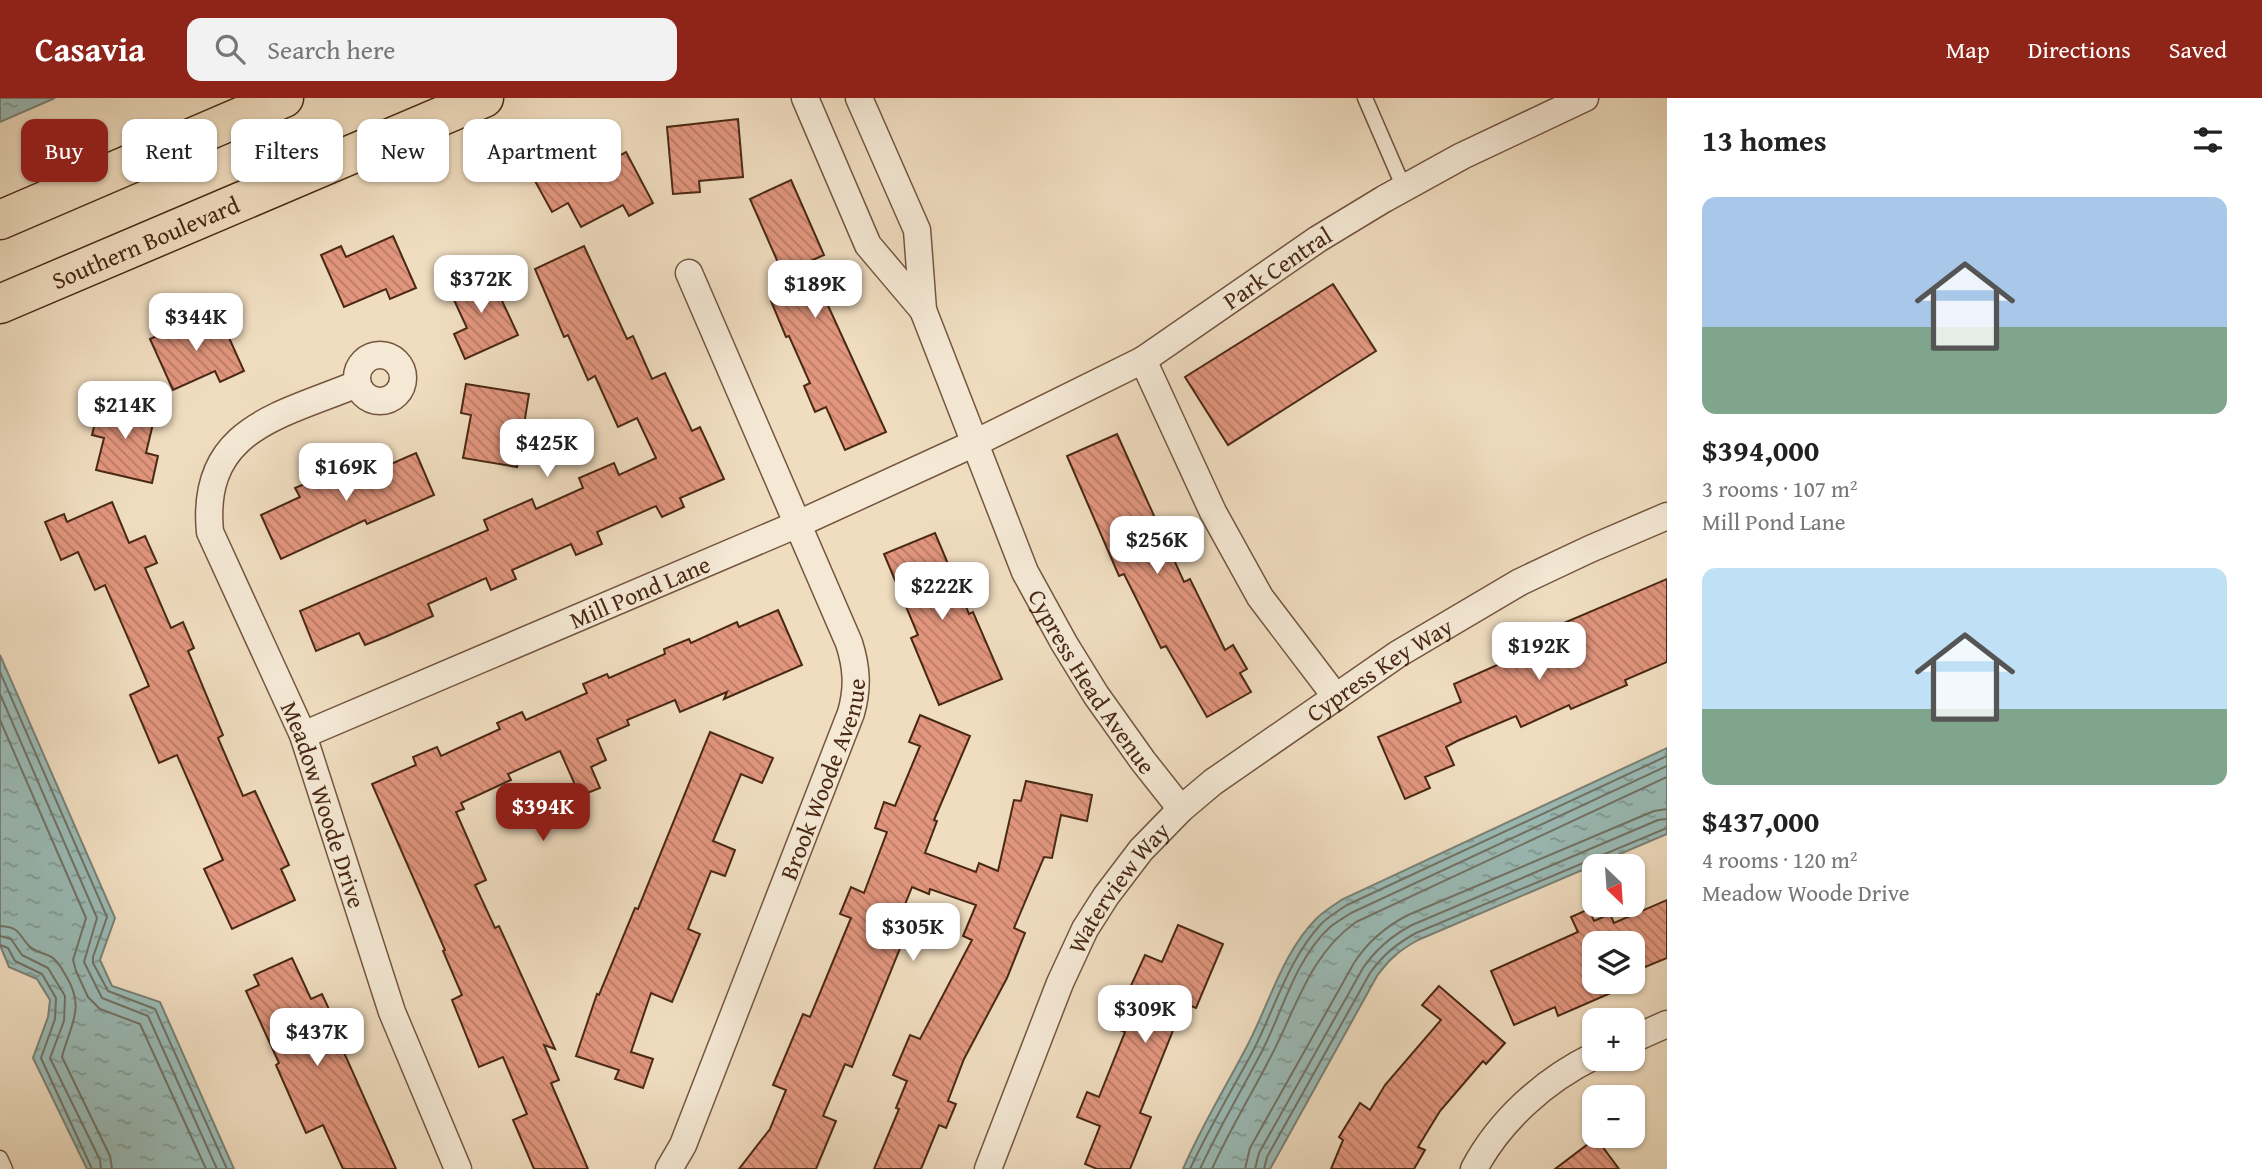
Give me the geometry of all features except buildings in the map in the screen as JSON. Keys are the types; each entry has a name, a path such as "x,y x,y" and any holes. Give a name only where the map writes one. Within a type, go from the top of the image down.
{"highway":[{"path":"9,219 284,98"},
{"name":"Southern Boulevard","path":"0,304 484,98"}],"street":[{"name":"Cypress Head Avenue","path":"805,98 868,245 923,310"},
{"name":"Cypress Head Avenue","path":"859,98 917,230 923,310 1026,572 1064,643 1104,706 1181,809"},
{"name":"Park Central","path":"975,443 1143,360 1318,239 1404,188 1462,156 1585,98"},
{"name":"Brook Woode Avenue","path":"669,1169 683,1145 856,696 855,662 849,643 689,273"},
{"path":"1143,360 1213,512 1260,597 1336,697"},
{"name":"Meadow Woode Drive","path":"357,384 261,424 233,444 211,484 208,510 210,532 303,735 392,1012 458,1169"},
{"name":"Mill Pond Lane","path":"303,735 798,524 975,443"},
{"name":"Cypress Key Way","path":"1181,809 1213,782 1398,654 1520,582 1667,516"},
{"name":"Waterview Way","path":"988,1169 1060,983 1085,929 1106,895 1141,850 1181,809"},
{"path":"1645,1034 1667,1024"},
{"path":"1474,1169 1495,1136 1518,1109 1546,1085 1582,1063"}],"lane":[{"path":"1365,98 1404,188"},
{"path":"0,1158 5,1169"}],"water":[{"path":"0,98 55,98 0,122"},
{"path":"0,655 115,918 100,960 112,986 160,1002 234,1169 87,1169 33,1058 48,1017 50,1000 37,979 9,967 0,945"},
{"path":"1667,748 1667,834 1620,854 1582,854 1582,870 1406,947 1390,960 1377,976 1270,1169 1183,1169 1254,1033 1294,948 1320,915 1343,899"}]}
